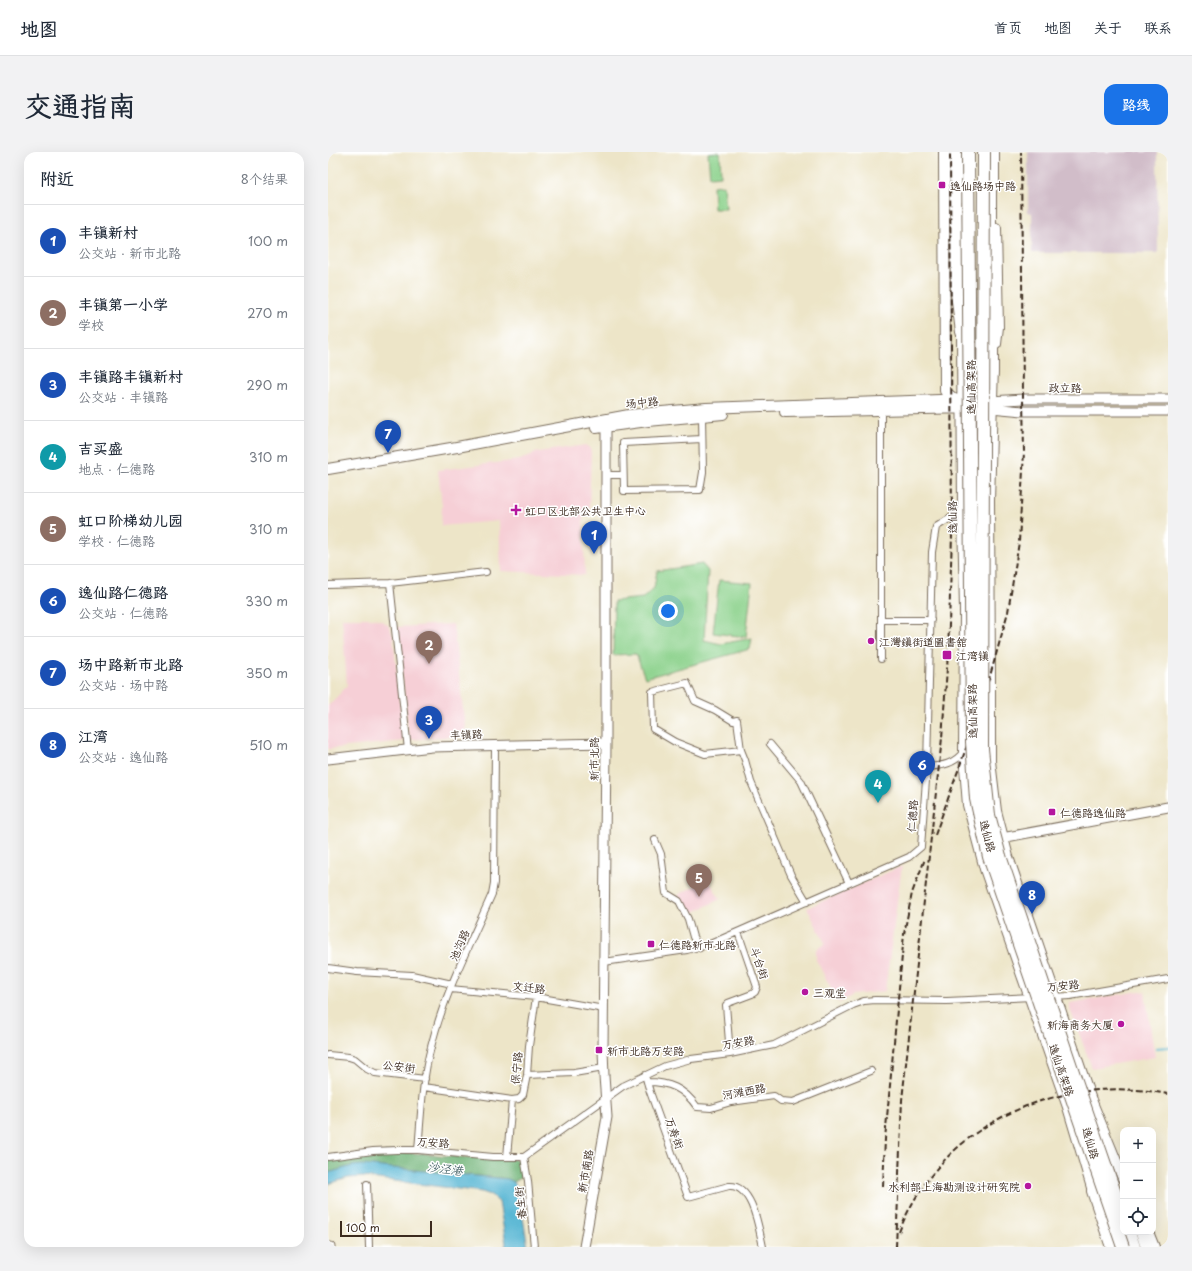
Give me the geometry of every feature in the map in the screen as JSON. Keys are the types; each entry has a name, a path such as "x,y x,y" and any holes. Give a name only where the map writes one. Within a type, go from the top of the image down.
{"highway":[{"path":"955,152 957,293 962,332"},
{"name":"逸仙高架路","path":"968,152 972,735 976,798 989,857 1123,1247"},
{"name":"逸仙高架路","path":"983,152 982,749 989,815 1000,856 1120,1207"},
{"path":"990,152 990,291 992,373"},
{"path":"1092,1191 1112,1247"},
{"path":"1130,1235 1134,1247"},
{"path":"1143,1235 1147,1247"}],"main road":[{"name":"逸仙路","path":"944,152 945,391 960,402"},
{"name":"逸仙路","path":"961,152 962,332 960,402 965,611 964,751 968,806 977,843 1068,1107 1092,1191 1104,1208 1117,1247"},
{"name":"逸仙路","path":"983,152 987,354 992,373"},
{"name":"逸仙路","path":"994,152 998,327 992,373 989,511 990,761 996,811 1014,876 1091,1100 1120,1171"},
{"name":"政立路","path":"960,402 991,405"},
{"name":"场中路","path":"328,469 606,423 648,421 728,413 881,411 960,402"},
{"name":"场中路","path":"328,475 461,453 606,423 629,415 706,408 960,402"},
{"path":"1068,1107 1069,1101 1076,1096 1086,1096 1091,1100"},
{"path":"1092,1191 1094,1211 1106,1247"},
{"path":"1138,1235 1142,1247"},
{"path":"1149,1235 1154,1247"}],"street":[{"name":"政立路","path":"991,405 1023,399 1168,398"},
{"name":"政立路","path":"991,405 1023,411 1168,411"},
{"path":"881,411 881,659"},
{"path":"702,416 703,472 700,490 624,491 623,443 702,439"},
{"name":"新市北路","path":"606,423 604,962 604,1068 606,1099"},
{"path":"606,475 623,475"},
{"name":"仁德路","path":"604,962 700,948 909,857 921,847 927,767 932,552 936,527 957,514 989,511"},
{"path":"328,585 390,583 486,572"},
{"path":"390,583 408,750"},
{"path":"881,620 931,620"},
{"path":"741,750 705,754 674,742 653,730 652,692 687,683 695,701 716,710 733,721 738,720 741,750 751,782 791,875 807,902"},
{"name":"丰镇路","path":"328,759 432,747 606,743"},
{"path":"770,744 801,781 849,883"},
{"name":"池沟路","path":"418,1150 425,1079 431,1047 437,1026 451,986 492,894 494,883 495,745"},
{"path":"927,767 949,764 957,759 964,751"},
{"path":"977,843 1168,807"},
{"path":"655,840 660,854 666,893 679,901 688,919 693,937 700,948"},
{"name":"斗台街","path":"730,1054 726,1005 752,994 755,992 757,987 738,932"},
{"name":"文迁路","path":"328,968 358,972 412,974 451,986 536,997 604,1009"},
{"name":"万安路","path":"328,1157 384,1150 418,1150 493,1157 524,1157 623,1086 645,1075 675,1062 730,1054 774,1045 864,1001 947,1002 1070,996 1168,979"},
{"name":"保宁路","path":"507,1157 512,1100 519,1099 523,1095 527,1075 529,1046 536,997"},
{"name":"公安街","path":"328,1055 349,1056 375,1073 425,1079"},
{"path":"527,1075 574,1073 604,1068"},
{"name":"河滩西路","path":"647,1082 660,1082 675,1086 691,1099 697,1107 711,1108 731,1102 774,1096 780,1101 793,1102 871,1071"},
{"name":"万寿街","path":"645,1075 688,1197 729,1186 740,1189 752,1203 763,1247"},
{"name":"公安街","path":"424,1087 512,1100"},
{"name":"新市南路","path":"584,1247 607,1117 606,1099"},
{"name":"春生街","path":"524,1157 528,1182 534,1247"},
{"path":"368,1184 368,1247"}],"shaded area":[{"path":"1028,152 1157,152 1158,253 1032,253 1032,213 1028,212"},
{"name":"虹口区北部公共卫生中心","path":"586,445 589,447 591,452 589,514 583,516 585,575 501,571 499,521 441,526 442,506 438,470 520,460 538,452"},
{"path":"342,618 374,618 388,625 393,635 404,741 328,749 328,706 347,686"},
{"path":"453,624 466,735 409,740 397,627"},
{"path":"902,866 885,991 853,995 839,1003 816,960 816,950 825,943 807,908"},
{"path":"709,881 720,899 689,915 678,895 698,884"},
{"path":"1140,991 1145,992 1155,1057 1092,1068 1069,1007 1070,1003"}],"green space":[{"path":"720,152 721,176 710,177 708,153"},
{"path":"724,185 726,209 714,209 713,186"},
{"path":"702,564 708,571 704,640 721,644 752,638 750,649 645,678 636,654 613,655 614,601 643,598 654,588 657,571"},
{"path":"719,580 752,583 746,637 713,633"},
{"path":"392,1152 519,1160 522,1177 514,1182 501,1178 371,1166 352,1166 328,1173 328,1161 358,1155"}],"water":[{"path":"362,1165 508,1179 514,1182 518,1189 528,1247 505,1247 506,1243 499,1202 491,1195 482,1192 363,1177 348,1178 328,1184 328,1173 352,1166"}],"waterway":[{"path":"1156,1048 1168,1047"}],"railway":[{"path":"896,1247 902,1100 942,738 948,654 952,535 950,152"},
{"path":"935,835 990,676 1008,612 1019,542 1024,452 1021,152"},
{"path":"883,1187 885,1139 904,934 912,893 925,859"},
{"path":"899,1232 918,1194 943,1162 973,1135 1008,1114 1045,1100 1085,1091 1126,1089 1168,1094"}],"place":[{"name":"逸仙路场中路","path":"942,185"},
{"name":"场中路新市北路","path":"388,453"},
{"name":"虹口区北部公共卫生中心","path":"516,510"},
{"name":"丰镇新村","path":"594,554"},
{"name":"江灣鎮街道圖書舘","path":"871,641"},
{"name":"江湾镇","path":"947,655"},
{"name":"丰镇第一小学","path":"429,664"},
{"name":"丰镇路丰镇新村","path":"429,739"},
{"name":"逸仙路仁德路","path":"922,784"},
{"name":"吉买盛","path":"878,803"},
{"name":"仁德路逸仙路","path":"1052,812"},
{"name":"虹口阶梯幼儿园","path":"699,897"},
{"name":"江湾","path":"1032,914"},
{"name":"仁德路新市北路","path":"651,944"},
{"name":"三观堂","path":"805,992"},
{"name":"新海商务大厦","path":"1121,1024"},
{"name":"新市北路万安路","path":"599,1050"},
{"name":"水利部上海勘测设计研究院","path":"1028,1186"}],"water label":[{"name":"沙泾港","path":"445,1168"}]}
